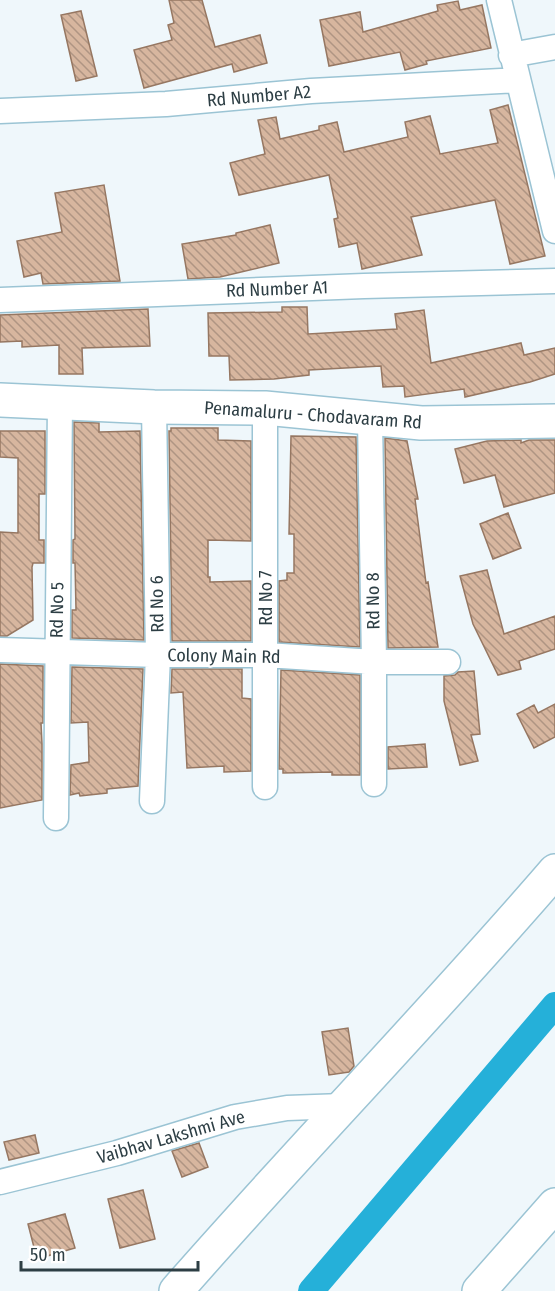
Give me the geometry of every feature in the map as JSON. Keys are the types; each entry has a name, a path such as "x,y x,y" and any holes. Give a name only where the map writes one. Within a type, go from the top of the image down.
{"main road":[{"name":"Penamaluru - Chodavaram Rd","path":"0,400 154,407 265,408 421,423 555,421"},
{"path":"176,1291 555,871"},
{"path":"479,1291 555,1205"}],"street":[{"path":"499,0 555,231"},
{"path":"512,55 555,47"},
{"name":"Rd Number A2","path":"0,111 166,104 311,91 518,80"},
{"name":"Rd Number A1","path":"0,300 555,281"},
{"name":"Rd No 5","path":"56,818 60,402"},
{"name":"Rd No 6","path":"152,801 158,655 154,407"},
{"name":"Rd No 7","path":"265,408 265,787"},
{"name":"Rd No 8","path":"370,419 374,784"},
{"name":"Colony Main Rd","path":"0,650 158,655 266,655 374,662 448,662"},
{"name":"Vaibhav Lakshmi Ave","path":"0,1182 117,1153 269,1110 343,1106"}],"building":[{"path":"169,0 202,0 215,47 260,35 267,63 234,72 232,64 144,88 134,50 172,40 168,25 174,23"},
{"path":"458,1 460,10 482,5 491,48 426,61 427,64 405,70 400,52 329,66 320,20 360,12 363,32 438,11 437,5"},
{"path":"81,11 97,76 76,81 61,15"},
{"path":"508,105 545,256 510,264 495,200 411,217 422,255 362,269 357,243 339,247 334,219 338,218 329,175 239,195 230,163 265,154 258,120 276,117 280,139 319,130 319,126 337,122 344,152 408,137 405,122 430,116 440,154 498,143 490,110"},
{"path":"104,185 120,281 43,284 41,273 24,277 17,241 62,232 55,193"},
{"path":"270,225 279,263 220,277 188,279 182,244 236,235 236,233"},
{"path":"282,307 307,307 308,334 397,329 395,314 424,310 431,363 521,343 524,355 555,348 555,374 465,397 464,389 405,397 404,386 383,387 381,366 309,370 309,375 274,379 230,380 229,356 209,356 208,313 282,312"},
{"path":"148,309 150,346 82,348 83,374 59,374 59,345 22,347 22,341 0,342 0,315"},
{"path":"74,422 99,423 99,432 140,431 144,640 72,638 72,610 76,610 75,563 73,563 73,540 75,539"},
{"path":"171,428 218,428 218,440 251,441 251,541 208,540 208,577 210,577 210,582 251,581 251,641 172,641 169,431"},
{"path":"0,431 45,431 45,494 39,494 39,540 44,540 44,563 33,563 32,567 33,620 7,636 0,636 0,532 18,533 18,458 0,457"},
{"path":"291,436 356,437 360,647 279,642 279,581 287,580 287,573 294,573 294,534 289,534"},
{"path":"385,438 407,441 418,499 415,499 426,583 428,582 438,647 388,648"},
{"path":"521,440 521,443 529,440 555,440 555,493 504,507 495,475 464,483 455,449 487,441"},
{"path":"508,513 521,548 493,559 480,524"},
{"path":"487,570 504,634 555,616 555,649 519,661 521,669 498,675 473,624 460,576"},
{"path":"0,664 43,666 43,723 41,723 42,800 0,808"},
{"path":"72,667 143,669 138,786 107,789 107,793 70,795 71,765 89,762 88,722 71,723"},
{"path":"172,669 242,669 242,698 251,699 251,771 224,772 224,766 187,768 183,692 171,693"},
{"path":"281,670 360,675 360,775 332,775 332,772 283,773 283,769 279,769"},
{"path":"474,671 480,734 471,735 478,761 460,765 444,701 444,676"},
{"path":"555,704 555,737 534,748 517,714 534,705 538,713"},
{"path":"425,744 427,767 388,769 388,747"},
{"path":"348,1028 354,1066 349,1072 329,1075 322,1032"},
{"path":"35,1135 39,1153 9,1160 4,1142"},
{"path":"199,1143 208,1167 182,1177 172,1151"},
{"path":"143,1190 155,1239 120,1248 108,1199"},
{"path":"65,1214 75,1248 37,1259 28,1224"}],"waterway":[{"path":"311,1291 555,1005"}]}
